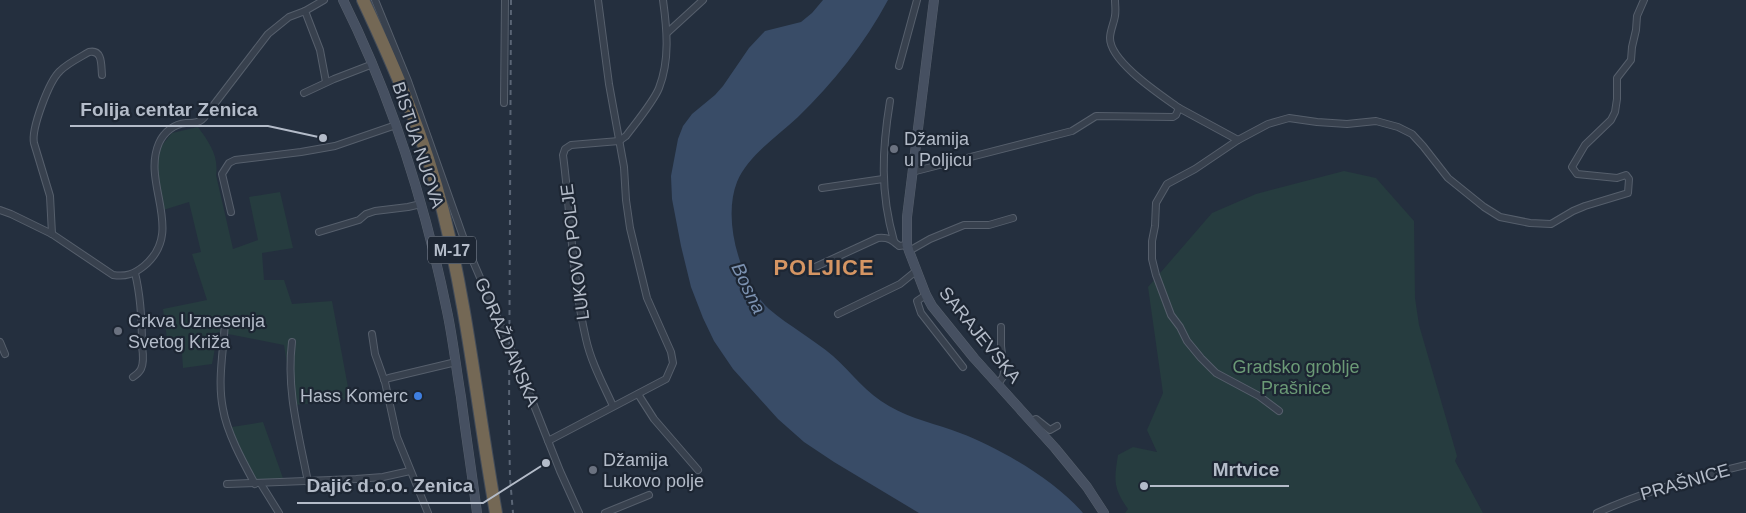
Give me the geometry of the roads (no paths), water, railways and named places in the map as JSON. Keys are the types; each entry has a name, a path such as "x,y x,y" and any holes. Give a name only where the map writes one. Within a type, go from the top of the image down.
{"highway":[{"name":"M-17","path":"363,0 398,76 434,179 443,211 468,333 496,513"}],"main road":[{"name":"BISTUA NUOVA","path":"343,0 373,64 396,125 421,204 448,313 477,513"},
{"name":"SARAJEVSKA","path":"934,0 907,217 908,248 926,295 953,334 1087,486 1104,513"}],"street":[{"path":"0,210 52,234 113,275 122,276 135,273 153,258 160,245 163,222 155,167 157,150 162,138 178,125 197,122 206,116 268,34 289,17 305,11 324,0"},
{"name":"GORAŽDANSKA","path":"375,0 408,81 466,245 579,513"},
{"path":"504,103 505,0"},
{"path":"548,441 666,379 673,364 671,352 647,298 630,228 624,167 609,84 598,0"},
{"path":"619,141 626,136 659,90 665,69 668,32 663,0"},
{"path":"668,32 703,0"},
{"path":"899,66 917,0"},
{"path":"1115,0 1115,16 1110,39 1114,51 1128,68 1179,108 1238,140"},
{"path":"1279,411 1259,396 1216,373 1187,341 1171,315 1156,276 1152,259 1156,203 1167,184 1195,169 1238,140 1268,124 1289,118 1347,124 1376,121 1398,127 1412,134 1448,178 1484,207 1500,216 1530,223 1551,224 1585,206 1628,193 1629,179 1626,175 1617,178 1576,174 1572,167 1585,145 1611,120 1615,112 1617,78 1631,60 1637,16 1644,0"},
{"path":"305,11 320,50 326,82"},
{"path":"52,234 50,196 32,136 34,127 50,86 60,71 89,52 94,51 98,53 100,58 102,75"},
{"path":"304,93 326,82 373,64"},
{"path":"890,101 884,142 883,179 894,240"},
{"path":"912,172 1072,130 1096,116 1173,117 1179,108"},
{"path":"231,212 222,174 229,162 335,146 396,125"},
{"name":"LUKOVO POLJE","path":"613,406 592,361 586,339 578,296 563,155 565,150 571,145 619,141"},
{"path":"822,188 883,179"},
{"path":"319,232 359,220 366,214 375,211 399,209 421,204"},
{"path":"813,268 878,238 887,237 894,240 899,246 908,248 964,225 989,225 1014,218"},
{"path":"838,314 900,284 916,271"},
{"path":"133,377 142,368 142,311 135,273"},
{"path":"926,295 918,301 921,313 963,367"},
{"path":"225,320 221,384 223,409 231,432 258,484 279,513"},
{"path":"998,384 1004,372 1000,346 1001,326"},
{"path":"372,334 375,354 384,380 397,437 428,513"},
{"path":"0,342 5,354"},
{"path":"292,342 290,370 292,406 308,482"},
{"path":"384,380 456,362"},
{"path":"638,394 654,419 698,470"},
{"path":"1031,421 1036,418 1050,430 1057,426"},
{"name":"PRAŠNICE","path":"1597,513 1627,499 1746,464"},
{"path":"227,484 383,478 410,471"},
{"path":"605,513 649,495"}],"water":[{"name":"Bosna","path":"823,0 888,0 859,47 836,76 798,117 748,163 737,182 733,197 733,232 736,250 750,283 769,309 833,356 881,401 897,411 976,439 1009,456 1058,489 1083,513 919,513 804,442 778,419 733,369 714,341 691,287 672,199 671,176 678,139 683,126 692,114 723,86 749,48 765,31 801,22"}],"railway":[{"path":"511,0 509,423 513,513"}],"place":[{"name":"Folija centar Zenica","path":"323,138"},
{"name":"Džamija u Poljicu","path":"894,149"},
{"name":"Crkva Uznesenja Svetog Križa","path":"118,331"},
{"name":"Hass Komerc","path":"418,396"},
{"name":"Dajić d.o.o. Zenica","path":"546,463"},
{"name":"Džamija Lukovo polje","path":"593,470"},
{"name":"Mrtvice","path":"1144,486"}],"district":[{"name":"POLJICE","path":"824,267"}],"park label":[{"name":"Gradsko groblje Prašnice","path":"1296,377"}]}
